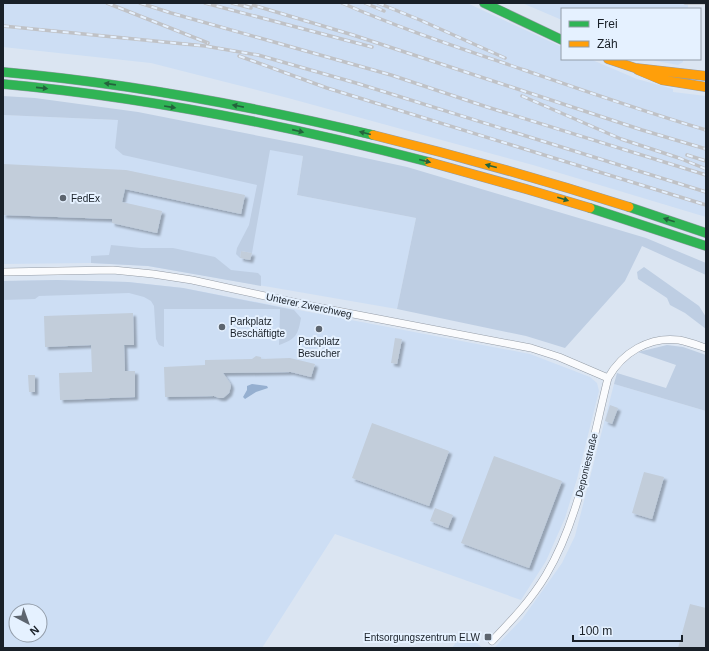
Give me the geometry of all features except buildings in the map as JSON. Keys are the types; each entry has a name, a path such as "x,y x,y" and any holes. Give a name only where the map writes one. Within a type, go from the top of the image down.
{"main road":[{"path":"484,3 561,40"},
{"path":"611,60 635,68 649,76 665,81 706,87"},
{"path":"635,68 703,76"},
{"path":"3,72 56,77 183,96 350,130 529,176 706,232"},
{"path":"3,84 60,90 181,108 346,142 424,160 525,188 593,208 706,246"}],"street":[{"name":"Unterer Zwerchweg","path":"3,272 113,270 192,280 304,304 531,348 559,357 608,378"},
{"name":"Deponiestraße","path":"492,641 535,592 553,563 566,535 580,490 608,378 613,370 624,358 645,344 663,340 678,340 706,348"}],"shaded area":[{"path":"3,3 467,3 561,47 561,60 592,60 637,79 673,89 673,92 706,96 706,217 533,165 288,98 151,63 3,47"},
{"path":"522,3 688,3 688,8 561,8 561,20"},
{"path":"654,60 683,60 683,62 678,65"},
{"path":"3,96 35,98 138,112 407,167 646,238 706,263 706,275 642,246 625,281 565,348 526,336 397,309 416,218 297,195 303,156 270,150 252,253 241,251 240,258 236,254 237,248 249,225 257,185 123,155 115,148 118,120 3,115"},
{"path":"3,115 118,120 303,156 297,195 416,218 397,309 148,266 91,263 3,264"},
{"path":"111,245 141,248 173,248 215,257 231,270 258,273 261,276 261,286 148,266 91,263 91,256 109,255"},
{"path":"644,267 699,306 706,317 706,329 685,313 670,305 667,298 638,279 637,272"},
{"path":"57,280 128,282 183,288 530,354 590,377 597,383 599,391 577,479 565,518 546,561 521,600 335,534 262,648 3,648 3,281"},
{"path":"57,280 128,282 183,288 294,310 301,318 299,329 295,336 289,341 279,345 280,309 164,309 164,347 159,345 156,339 154,306 151,301 144,297 129,293 39,296 35,299 3,300 3,281"},
{"path":"667,345 683,347 706,355 706,411 614,384 617,373 666,388 676,365 638,352"},
{"path":"252,384 267,386 268,388 256,392 245,399 243,397 247,390 247,386"},
{"path":"614,384 706,411 706,648 494,648 522,619 562,563 575,536"},
{"path":"462,634 471,639 483,648 452,648"}],"railway":[{"path":"107,3 208,43"},
{"path":"140,3 391,75 487,107 706,175"},
{"path":"205,3 372,47"},
{"path":"232,3 251,8"},
{"path":"246,3 353,35 642,130 706,149"},
{"path":"342,3 409,30 615,101 706,130"},
{"path":"365,3 384,11"},
{"path":"378,3 505,58"},
{"path":"685,3 706,3"},
{"path":"3,26 205,46 258,55 356,83 706,192"},
{"path":"239,56 327,88 706,205"},
{"path":"522,96 621,139 679,158 706,169"},
{"path":"687,155 706,161"}],"traffic: fast":[{"path":"484,3 561,40"},
{"path":"3,72 96,82 189,97 281,114 373,135"},
{"path":"3,84 111,97 218,114 324,136 429,162"},
{"path":"629,207 706,233"},
{"path":"590,208 706,246"}],"traffic: slow":[{"path":"611,60 635,68 706,76"},
{"path":"638,70 662,80 706,87"},
{"path":"373,135 437,151 565,187 629,207"},
{"path":"429,162 590,208"}],"place":[{"name":"FedEx","path":"63,198"},
{"name":"Parkplatz Beschäftigte","path":"222,327"},
{"name":"Parkplatz Besucher","path":"319,329"},
{"name":"Entsorgungszentrum ELW","path":"488,637"}]}
